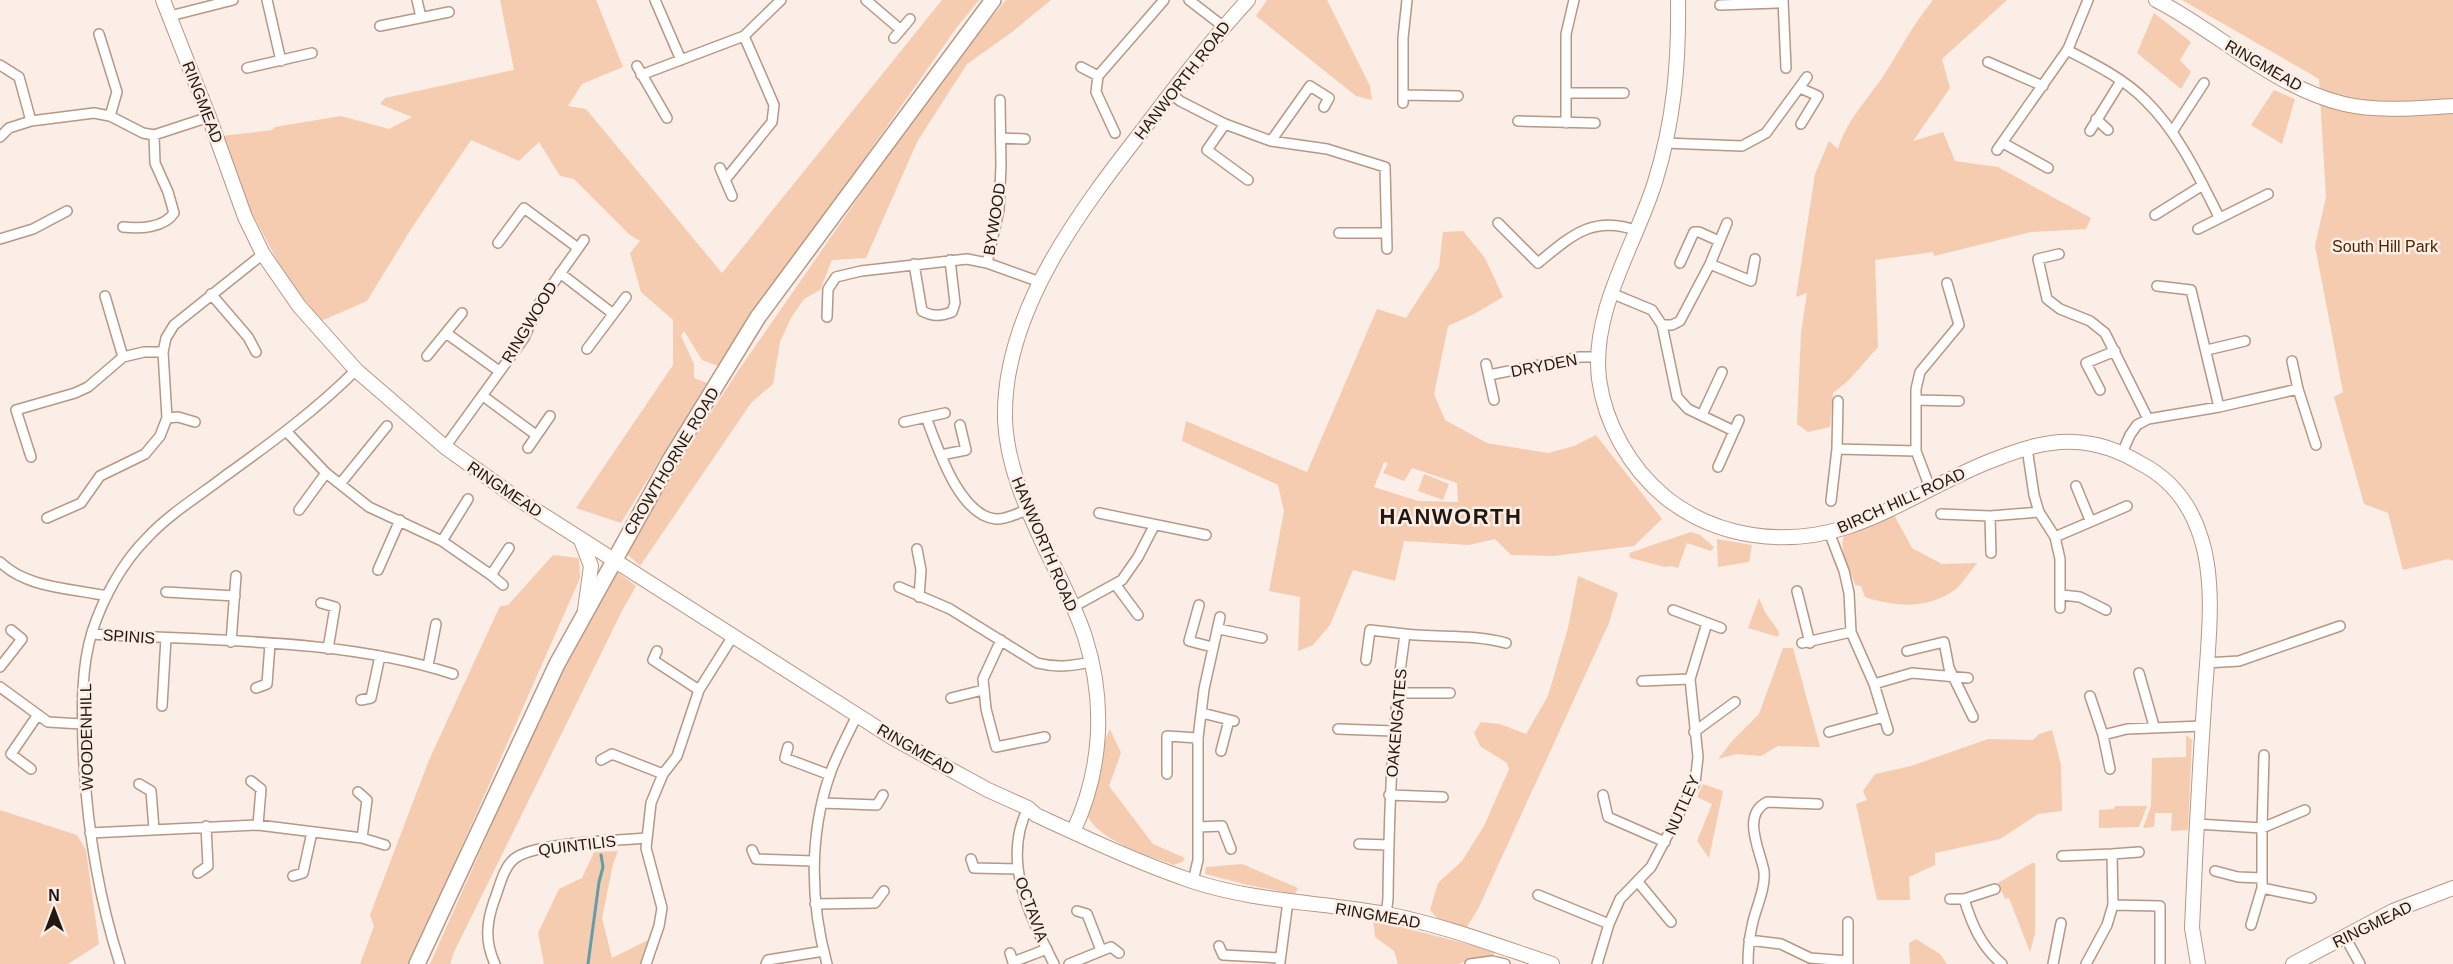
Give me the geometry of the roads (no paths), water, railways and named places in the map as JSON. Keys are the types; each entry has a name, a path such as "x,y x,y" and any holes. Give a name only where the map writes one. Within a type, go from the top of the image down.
{"main road":[{"name":"CROWTHORNE ROAD","path":"417,964 531,716 584,612 669,462 758,317 993,0"}],"street":[{"name":"RINGMEAD","path":"163,0 245,217 263,254 299,306 356,370 445,447 515,497 893,738 987,790 1028,808 1036,815 1075,829 1114,852 1193,881 1256,897 1386,914 1425,923 1552,964"},
{"path":"170,16 232,0"},
{"path":"267,0 281,61"},
{"path":"417,0 421,17"},
{"path":"655,0 681,60"},
{"path":"667,118 639,71 681,60 744,36 781,0"},
{"path":"866,0 901,30"},
{"path":"1115,133 1096,92 1098,76 1164,0"},
{"path":"1189,0 1224,27"},
{"name":"HANWORTH ROAD","path":"1075,829 1088,797 1097,759 1098,714 1091,662 1073,607 1027,510 1011,462 1005,409 1015,342 1040,282 1098,188 1171,93 1248,0"},
{"path":"1407,0 1403,38 1403,99 1458,96"},
{"path":"1566,123 1566,34 1574,0"},
{"name":"BIRCH HILL ROAD","path":"1678,0 1674,104 1665,144 1638,231 1611,293 1600,330 1599,377 1605,405 1620,444 1643,476 1669,500 1689,513 1714,525 1749,535 1782,538 1829,532 1870,518 1981,465 2027,448 2052,443 2076,442 2104,446 2153,470 2169,483 2190,508 2201,537 2208,572 2206,663 2192,928 2198,964"},
{"path":"1720,5 1777,3 1783,0 1786,68"},
{"path":"2049,168 2000,147 2067,50 2088,0"},
{"name":"RINGMEAD","path":"2156,0 2272,73 2341,103 2382,109 2453,106"},
{"path":"380,26 449,12"},
{"path":"894,38 910,19"},
{"path":"99,34 117,92 110,116"},
{"path":"726,180 772,122 773,114 774,105 744,36"},
{"path":"2067,50 2121,81 2145,100 2172,132 2219,217"},
{"path":"247,68 312,54"},
{"path":"1988,63 2043,86"},
{"path":"0,65 19,77 31,121"},
{"path":"1081,66 1098,76"},
{"path":"1665,144 1742,146 1766,133 1807,77"},
{"path":"2090,131 2121,81"},
{"path":"2172,132 2204,83"},
{"path":"1271,141 1310,86 1329,98 1324,107"},
{"path":"1800,88 1818,96 1801,124"},
{"path":"1171,93 1180,101 1225,124 1271,141 1327,149 1389,168 1387,249"},
{"path":"1566,93 1624,93"},
{"name":"BYWOOD","path":"987,263 999,210 1000,100"},
{"path":"0,137 9,128 31,121 94,113 110,116 143,133 154,135 209,117"},
{"path":"2096,119 2108,130"},
{"path":"1518,121 1595,123"},
{"path":"1225,124 1207,150 1248,180"},
{"path":"123,227 138,229 169,220 174,213 168,192 155,163 154,135"},
{"path":"1001,138 1025,138"},
{"path":"720,168 732,196"},
{"path":"2155,215 2203,185"},
{"path":"2198,229 2268,194"},
{"name":"RINGWOOD","path":"445,447 524,338 540,302 581,244 524,208 498,243"},
{"path":"0,239 33,228 67,212"},
{"path":"1498,223 1538,263"},
{"path":"1662,325 1672,325 1680,321 1710,264 1727,223"},
{"path":"1530,271 1571,235 1603,224 1619,224 1638,231"},
{"path":"1680,263 1694,232 1700,232 1719,241"},
{"path":"1339,233 1386,233"},
{"path":"47,518 81,503 100,476 145,453 160,436 166,418 163,352 166,338 174,325 263,254"},
{"path":"2059,254 2037,259 2047,299 2060,309 2090,321 2105,333 2148,419"},
{"name":"BYWOOD","path":"827,317 828,289 836,277 861,271 967,259 987,263 1040,282"},
{"path":"1710,264 1751,285 1755,259"},
{"path":"914,264 922,311 930,315 942,315 952,312 955,303 950,261"},
{"name":"RINGWOOD","path":"560,273 612,313"},
{"path":"1930,488 1916,451 1916,400 1920,372 1959,325 1947,283"},
{"path":"2157,286 2191,290 2219,407"},
{"path":"1611,293 1652,310 1662,325 1677,397 1688,409 1734,431"},
{"path":"211,294 248,337 256,352"},
{"path":"105,296 123,357"},
{"path":"587,349 626,297"},
{"path":"427,356 462,313"},
{"name":"RINGWOOD","path":"446,333 499,371"},
{"path":"2207,350 2245,341"},
{"path":"2100,390 2086,363 2115,351"},
{"path":"31,457 16,410 88,387 123,357 144,352 163,352"},
{"name":"DRYDEN","path":"1489,375 1580,357 1600,357"},
{"path":"2292,361 2298,389 2316,446"},
{"name":"DRYDEN","path":"1486,363 1494,400"},
{"name":"WOODENHILL","path":"120,964 98,882 84,778 83,690 92,633 107,596 134,554 164,521 286,431 356,370"},
{"path":"1702,415 1722,372"},
{"path":"2122,453 2137,425 2148,419 2219,407 2298,389"},
{"path":"483,396 536,435"},
{"path":"1916,400 1959,401"},
{"path":"1832,501 1837,448 1838,401"},
{"path":"904,423 945,413"},
{"path":"528,448 550,416"},
{"path":"166,418 178,417 195,423"},
{"path":"926,417 955,485 975,511 998,520 1027,510"},
{"path":"1718,467 1739,420"},
{"path":"941,455 966,450 960,425"},
{"path":"340,484 387,426"},
{"path":"286,431 326,473 369,507 442,541 491,574 503,585"},
{"path":"1837,448 1916,451"},
{"path":"2027,448 2039,512 2055,537 2060,559 2062,595 2060,608"},
{"path":"299,510 326,473"},
{"path":"2076,486 2090,520"},
{"path":"442,541 468,499"},
{"path":"2055,537 2127,506"},
{"path":"1941,514 1990,516 2039,512"},
{"path":"1099,513 1206,535"},
{"path":"1990,516 1991,552"},
{"path":"378,570 400,520"},
{"path":"1073,607 1122,580 1138,557 1154,525"},
{"path":"1829,532 1844,571 1849,593 1851,632 1874,684 1888,730"},
{"path":"581,540 591,566 584,612"},
{"path":"491,574 509,549"},
{"path":"917,549 921,570 919,597"},
{"path":"0,562 12,572 35,583 107,596"},
{"path":"231,642 236,576"},
{"path":"1115,584 1138,615"},
{"path":"899,587 950,609 1023,656 1053,667 1091,662"},
{"path":"1797,591 1806,643 1851,632"},
{"path":"166,592 235,596"},
{"path":"2062,595 2080,597 2106,610"},
{"path":"321,603 335,608 328,649"},
{"path":"1199,605 1189,641 1212,647"},
{"path":"1673,610 1721,628"},
{"path":"1193,881 1198,860 1198,738 1212,647 1219,629 1220,617"},
{"name":"NUTLEY","path":"1597,964 1609,924 1620,899 1638,882 1665,842 1695,783 1698,771 1690,679 1707,623"},
{"path":"428,666 436,624"},
{"path":"2206,663 2239,661 2340,626"},
{"path":"1219,629 1262,639"},
{"path":"0,667 22,639 11,630"},
{"path":"1366,660 1370,630 1437,638 1485,637 1506,643"},
{"name":"SPINIS","path":"92,633 328,649 380,656 453,674"},
{"name":"OAKENGATES","path":"1386,914 1393,731 1405,634"},
{"path":"646,964 659,926 662,909 646,848 651,803 663,774 677,756 699,690 733,636"},
{"name":"SPINIS","path":"162,706 166,638"},
{"path":"1001,640 983,679 983,690 996,747 1045,737"},
{"path":"1907,651 1944,642 1949,668 1973,717"},
{"path":"256,688 267,684 270,644"},
{"path":"657,651 653,660 699,690"},
{"path":"361,700 371,698 380,656"},
{"path":"1874,684 1912,673 1968,678"},
{"path":"2139,673 2154,726"},
{"path":"1642,681 1690,679"},
{"path":"0,687 48,722 82,724"},
{"path":"951,698 983,690"},
{"path":"1398,693 1450,693"},
{"path":"2090,696 2103,735 2110,769"},
{"path":"1694,732 1735,702"},
{"path":"1202,713 1232,721 1221,751"},
{"path":"828,964 815,904 813,861 830,775 857,715"},
{"path":"31,769 11,754 37,716"},
{"path":"1829,732 1884,717"},
{"path":"2103,735 2154,726 2202,726"},
{"path":"1338,729 1393,731"},
{"path":"1157,736 1198,738"},
{"path":"1167,736 1167,774"},
{"path":"788,747 785,758 830,775"},
{"path":"601,760 612,754 663,774"},
{"path":"2251,925 2262,883 2264,755"},
{"path":"251,781 261,789 258,825"},
{"path":"139,784 151,791 154,829"},
{"path":"358,792 367,800 362,838"},
{"path":"823,803 877,804 884,795"},
{"path":"1389,795 1443,797"},
{"name":"NUTLEY","path":"1603,795 1608,817 1665,842"},
{"path":"1748,964 1749,939 1764,874 1753,830 1756,812 1760,805 1767,802 1818,804"},
{"name":"OCTAVIA","path":"1028,808 1018,831 1018,869 1029,910 1054,964"},
{"path":"2197,824 2262,828 2305,810"},
{"path":"90,833 258,825 362,838 385,845"},
{"path":"198,873 208,866 206,826"},
{"path":"1198,826 1222,826 1231,849"},
{"path":"293,876 303,873 312,832"},
{"name":"QUINTILIS","path":"495,964 488,947 486,932 491,909 503,876 512,860 528,851 590,842 646,838"},
{"path":"1359,844 1389,844"},
{"path":"752,850 756,858 813,861"},
{"path":"2062,856 2139,852"},
{"path":"2086,964 2107,925 2113,905 2112,854"},
{"name":"OCTAVIA","path":"971,859 974,868 1018,869"},
{"path":"2215,871 2311,898"},
{"path":"1638,882 1671,922"},
{"name":"RINGMEAD","path":"2293,964 2393,911 2453,888"},
{"path":"1950,899 1964,899 1995,889"},
{"path":"815,904 875,903 884,891"},
{"path":"2160,895 2160,963"},
{"path":"1538,896 1609,924"},
{"path":"1964,899 1971,922 1980,939 1990,954 2002,964"},
{"path":"1219,946 1223,955 1280,961 1288,901"},
{"path":"2113,905 2160,906"},
{"path":"1077,911 1087,914 1101,950"},
{"path":"1749,939 1781,944 1810,958 1848,963 1848,922"},
{"path":"2053,964 2061,923"},
{"path":"2344,935 2360,964"},
{"path":"1069,964 1111,947 1119,953"},
{"name":"OCTAVIA","path":"1011,960 1047,950"},
{"path":"766,964 768,960 824,951"},
{"path":"1470,964 1492,961 1506,964"}],"waterway":[{"path":"588,964 603,867 601,855"}],"district":[{"name":"HANWORTH","path":"1451,516"}],"park label":[{"name":"South Hill Park","path":"2385,246"}]}
